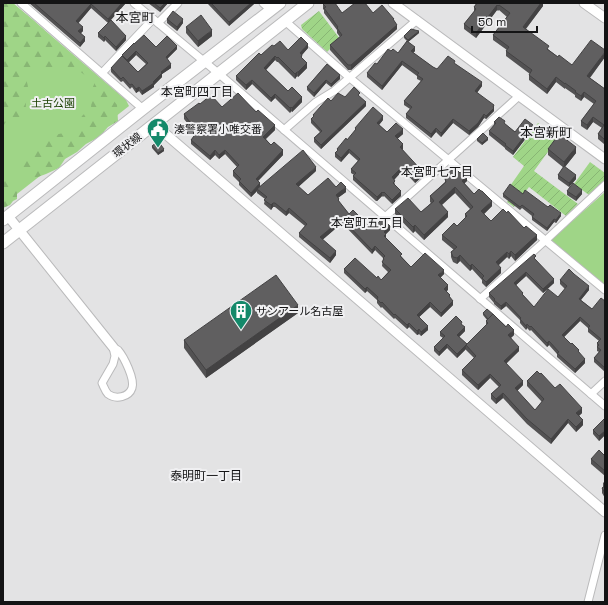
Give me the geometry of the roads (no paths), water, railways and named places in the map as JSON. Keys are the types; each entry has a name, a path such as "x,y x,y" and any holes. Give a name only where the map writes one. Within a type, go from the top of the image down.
{"main road":[{"name":"環状線","path":"3,243 308,3"},
{"name":"環状線","path":"5,218 204,62 271,5"}],"street":[{"path":"21,3 143,109"},
{"path":"134,3 605,406"},
{"path":"102,73 156,21 178,3"},
{"path":"393,3 605,159"},
{"path":"584,3 605,18"},
{"path":"284,130 316,102 334,91 350,78 417,20"},
{"path":"285,21 350,78 605,290"},
{"path":"385,217 519,96"},
{"path":"154,124 605,512"},
{"path":"480,299 605,185"},
{"path":"5,218 18,230 113,347 118,350 128,366 133,381 132,388 128,394 119,397 113,397 107,393 102,383 113,364 115,356 113,347"},
{"path":"590,394 605,381"},
{"path":"588,602 605,535"}],"place":[{"name":"湊警察署小唯交番","path":"158,148"},
{"name":"サンアール名古屋","path":"241,330"}],"district":[{"name":"本宮町","path":"135,17"},
{"name":"本宮町四丁目","path":"197,92"},
{"name":"本宮新町","path":"546,132"},
{"name":"本宮町七丁目","path":"437,172"},
{"name":"本宮町五丁目","path":"367,223"},
{"name":"泰明町一丁目","path":"206,476"}],"park label":[{"name":"土古公園","path":"53,103"}]}
